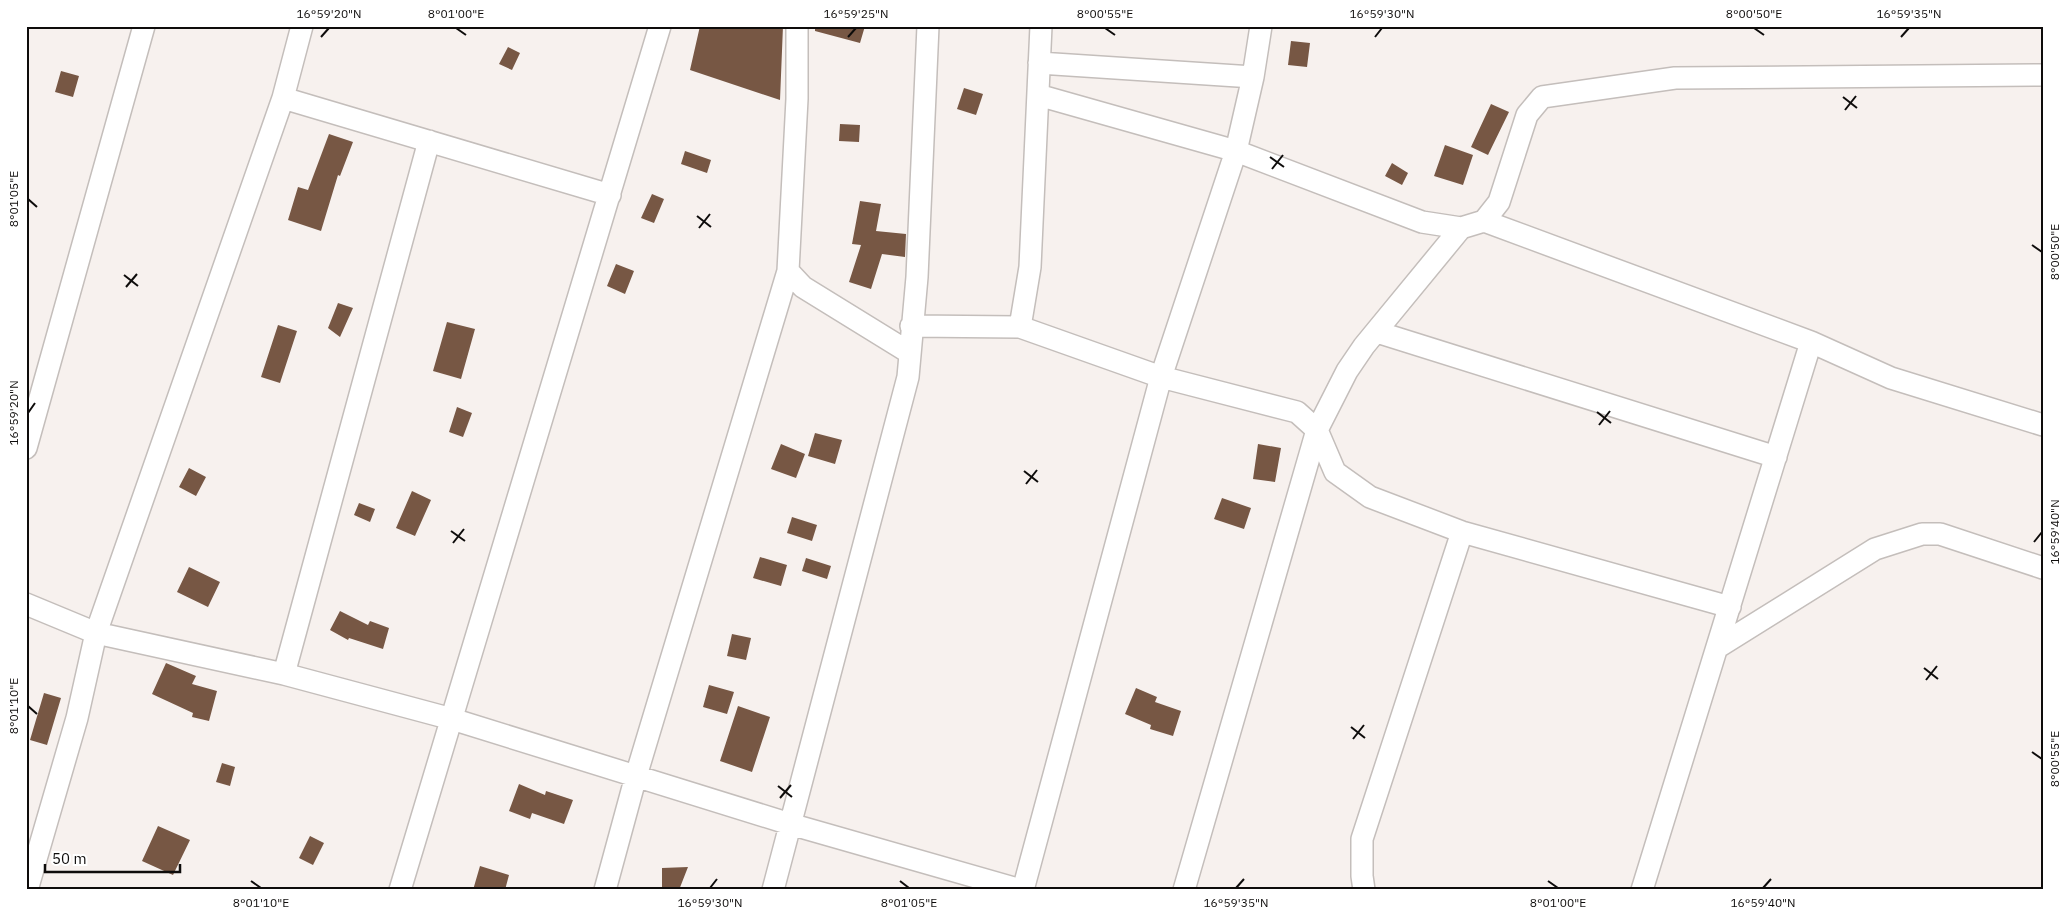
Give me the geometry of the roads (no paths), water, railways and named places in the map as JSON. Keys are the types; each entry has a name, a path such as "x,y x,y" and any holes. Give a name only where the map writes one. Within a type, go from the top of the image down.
{"street":[{"path":"26,448 144,26"},
{"path":"27,890 77,718 96,633 283,98 302,26"},
{"path":"400,890 660,26"},
{"path":"604,890 636,776 788,271 797,99 797,26"},
{"path":"773,890 908,377 911,326 917,277 928,26"},
{"path":"1020,327 1030,267 1041,26"},
{"path":"26,604 96,633 284,674 452,719 790,824 1022,890 1161,377 1236,151 1253,77 1261,26"},
{"path":"1039,63 1253,77"},
{"path":"1484,222 1499,202 1527,115 1542,98 1675,78 2043,75"},
{"path":"1038,95 1236,151 1422,222 1461,228 1484,222 1811,342 1891,378 2043,425"},
{"path":"283,98 610,195"},
{"path":"284,674 429,141"},
{"path":"1184,890 1317,430 1347,371 1364,346 1461,228"},
{"path":"788,271 803,287 910,353"},
{"path":"911,326 1020,327 1161,377 1297,412 1317,430 1335,472 1370,497 1462,532 1730,607"},
{"path":"1377,332 1776,457"},
{"path":"1642,890 1811,342"},
{"path":"1364,890 1362,839 1462,532"},
{"path":"1718,647 1875,549 1922,534 1940,534 2043,568"}]}
